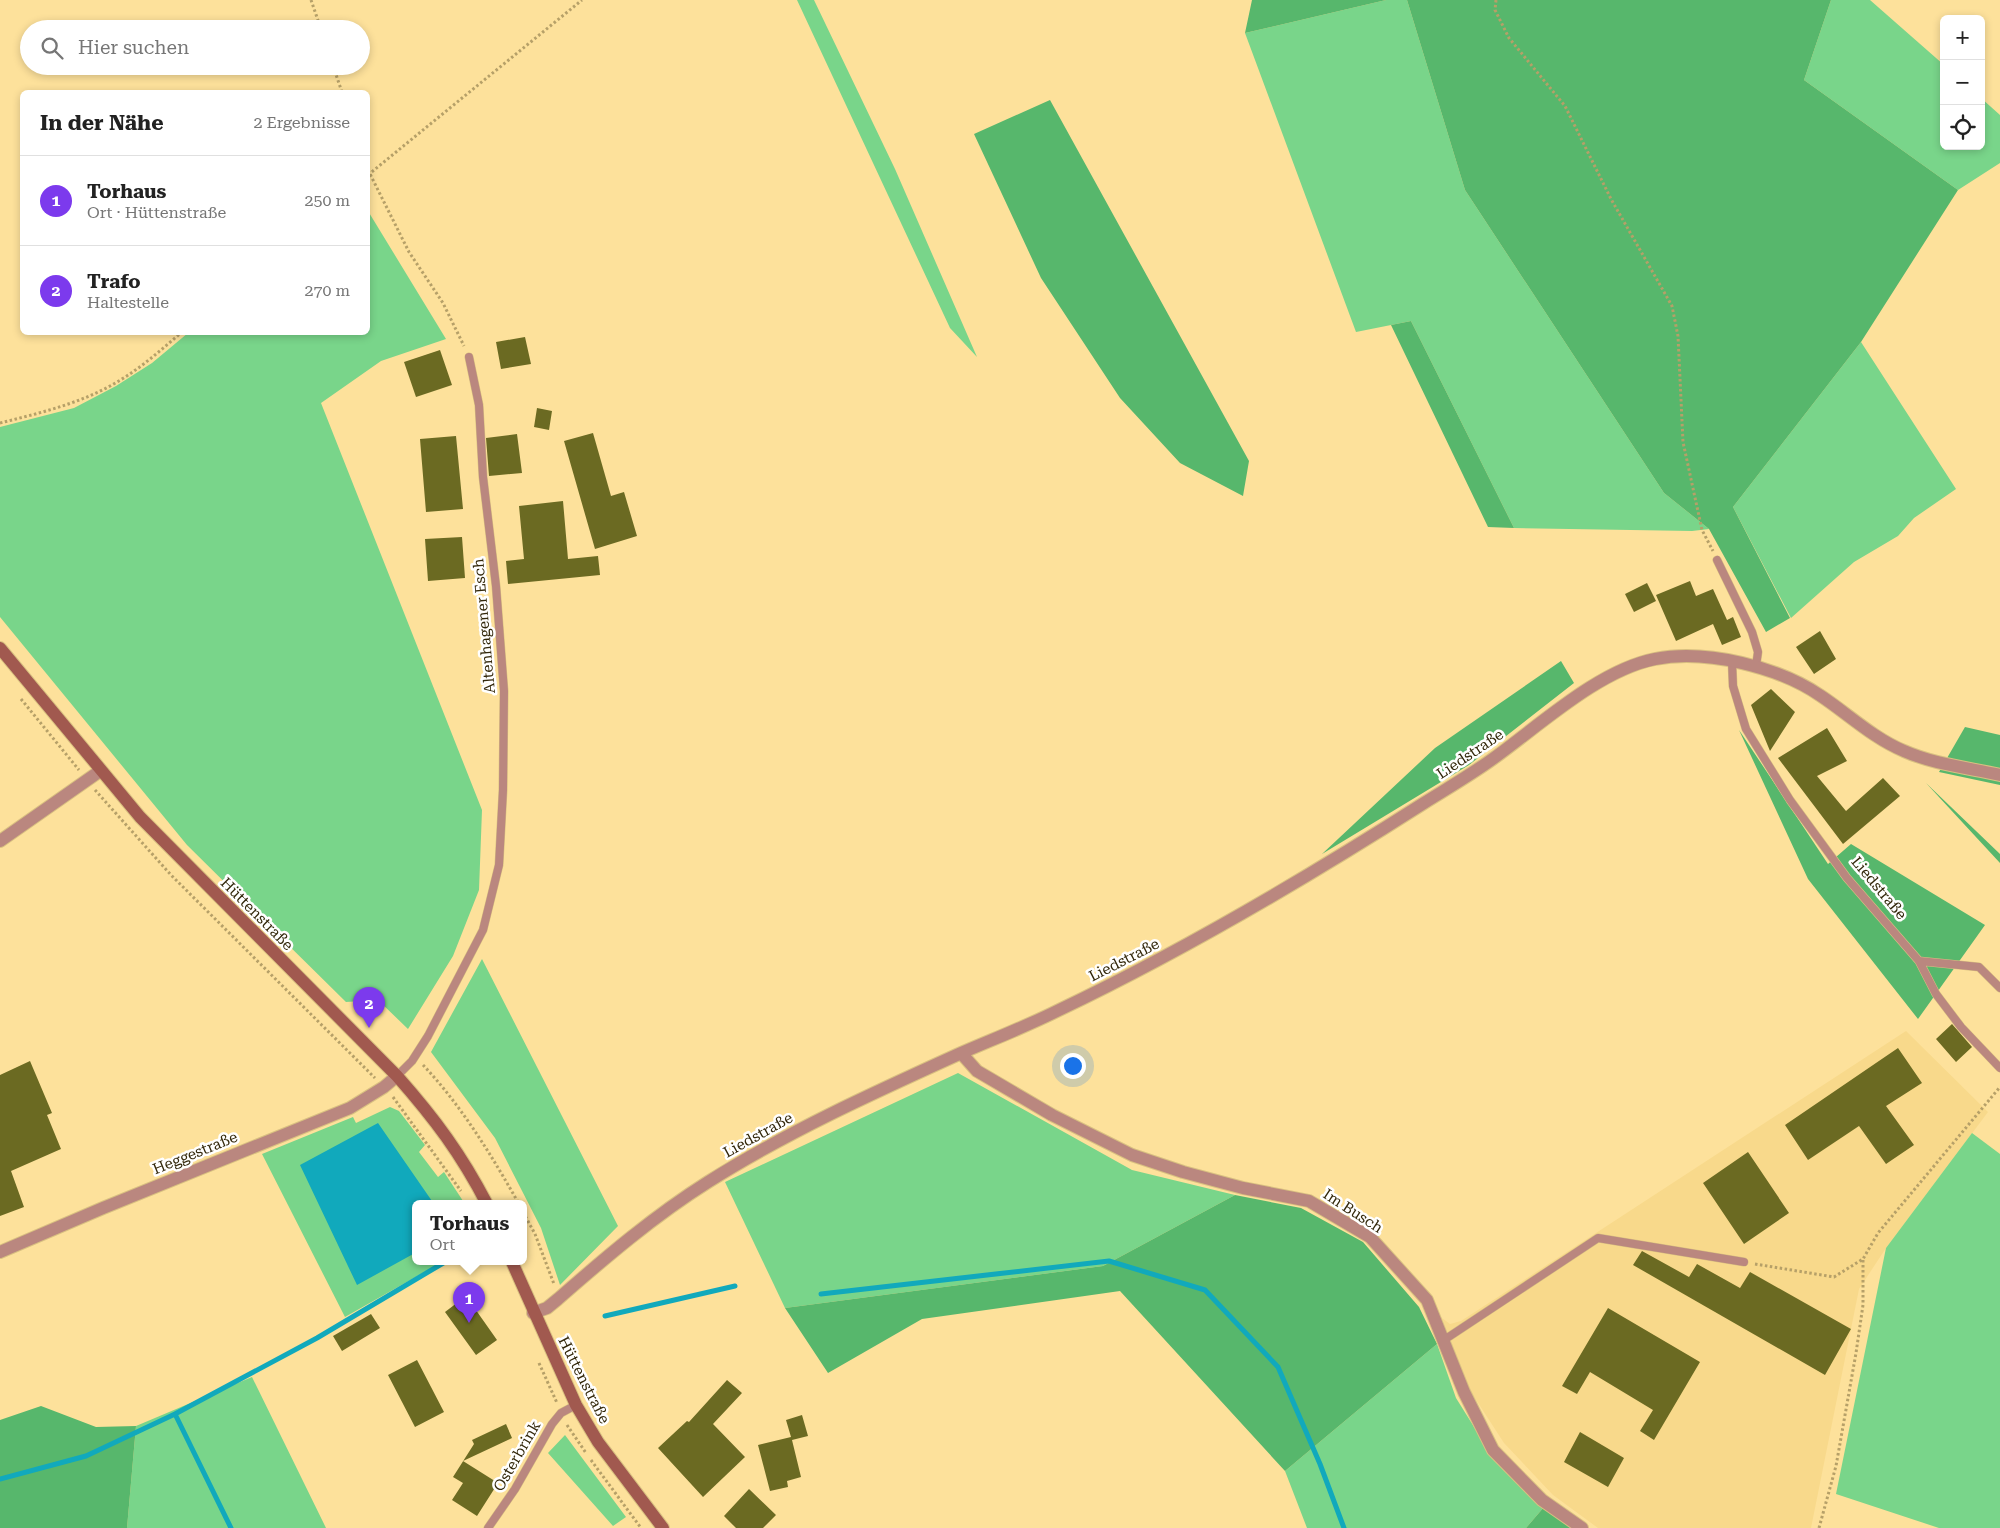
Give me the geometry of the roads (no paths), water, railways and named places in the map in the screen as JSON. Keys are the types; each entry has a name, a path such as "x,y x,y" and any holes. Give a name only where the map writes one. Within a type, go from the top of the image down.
{"main road":[{"name":"Hüttenstraße","path":"0,648 140,817 180,860 397,1076 430,1114 455,1148 485,1200"},
{"name":"Hüttenstraße","path":"513,1265 533,1313 576,1405 598,1442 662,1528"}],"street":[{"name":"Liedstraße","path":"533,1313 547,1308 558,1300 625,1242 668,1208 706,1183 831,1113 1053,1013 1127,977 1218,928 1329,864 1491,761 1571,701 1626,668 1654,659 1676,656 1700,657 1756,666 1802,684 1877,737 1902,751 1923,758 2000,775"},
{"path":"0,841 100,771"},
{"name":"Im Busch","path":"961,1053 977,1071 1052,1115 1132,1155 1244,1188 1309,1201 1370,1237 1427,1300 1464,1392 1493,1450 1542,1500 1582,1528"},
{"name":"Heggestraße","path":"0,1252 103,1208 350,1108 384,1087 397,1076"}],"lane":[{"name":"Altenhagener Esch","path":"397,1076 415,1057 447,1001 483,930 499,865 503,790 504,691 496,586 483,476 479,405 469,357"},
{"path":"1717,560 1752,632 1758,652 1756,666"},
{"name":"Liedstraße","path":"1732,662 1733,686 1746,729 1790,800 1847,878 1919,961 1936,994 1960,1027 2000,1068"},
{"path":"1919,961 1978,967 2000,988"},
{"path":"1444,1340 1598,1238 1744,1262"},
{"name":"Osterbrink","path":"488,1528 515,1489 552,1424 561,1413 576,1405"}],"water":[{"path":"378,1123 431,1200 412,1200 412,1255 357,1285 300,1165"}],"waterway":[{"path":"821,1294 1109,1261 1205,1290 1278,1367 1320,1464 1344,1528"},
{"path":"0,1479 86,1456 175,1414 317,1338 440,1265"},
{"path":"605,1316 735,1286"},
{"path":"175,1414 231,1528"}],"place":[{"name":"Trafo","path":"369,1028"},
{"name":"Torhaus","path":"469,1323"}]}
